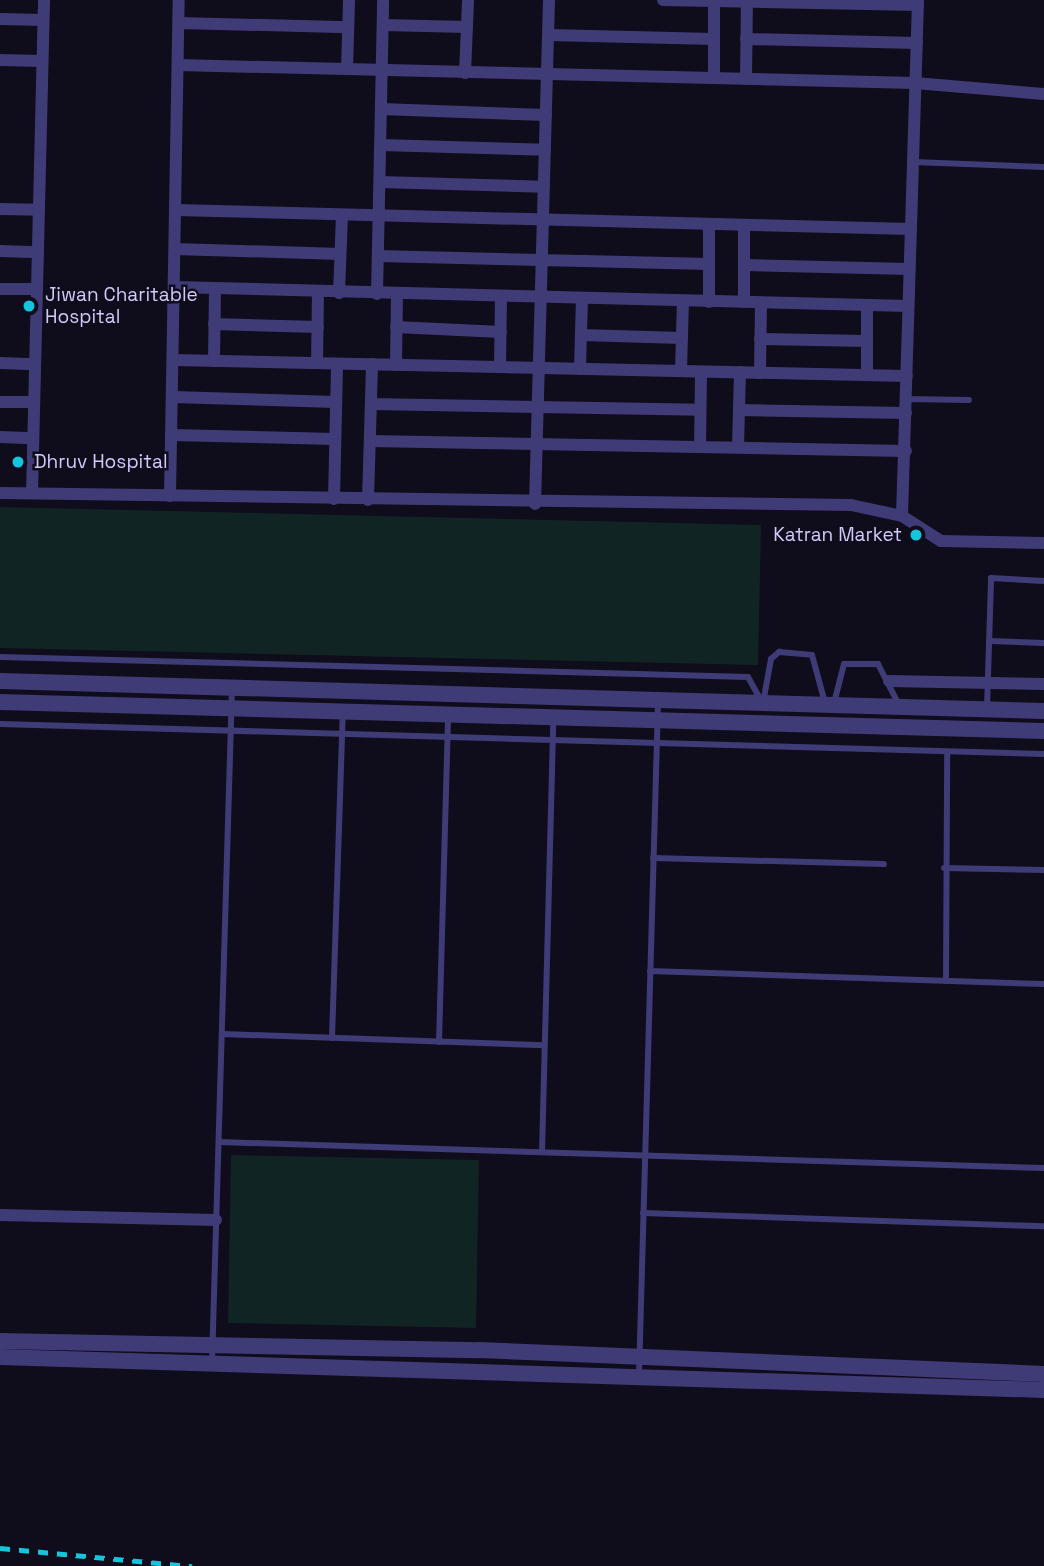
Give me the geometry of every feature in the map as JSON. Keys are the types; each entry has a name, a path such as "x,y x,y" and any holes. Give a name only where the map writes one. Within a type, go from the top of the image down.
{"street":[{"path":"32,494 44,0"},
{"path":"170,496 179,0"},
{"path":"347,69 349,0"},
{"path":"377,294 383,0"},
{"path":"465,73 468,0"},
{"path":"535,504 550,0"},
{"path":"663,0 918,2 902,516"},
{"path":"714,1 714,78"},
{"path":"746,79 747,2"},
{"path":"0,19 43,20"},
{"path":"179,23 348,27"},
{"path":"383,25 467,27"},
{"path":"548,35 714,39"},
{"path":"746,39 917,43"},
{"path":"0,60 42,61"},
{"path":"178,65 915,83 1044,94"},
{"path":"382,110 546,115"},
{"path":"381,145 545,150"},
{"path":"380,182 544,187"},
{"path":"0,209 38,209"},
{"path":"176,210 543,223 911,229"},
{"path":"339,293 342,216"},
{"path":"709,226 709,302"},
{"path":"744,226 744,302"},
{"path":"175,249 340,254"},
{"path":"0,251 38,252"},
{"path":"378,256 709,264"},
{"path":"744,265 909,269"},
{"path":"174,287 541,299 908,306"},
{"path":"0,289 37,289"},
{"path":"214,361 215,289"},
{"path":"317,363 318,292"},
{"path":"396,365 397,294"},
{"path":"500,367 501,297"},
{"path":"580,369 582,299"},
{"path":"681,371 683,301"},
{"path":"760,373 761,303"},
{"path":"867,305 867,375"},
{"path":"214,324 318,327"},
{"path":"397,327 500,332"},
{"path":"581,335 682,338"},
{"path":"760,339 867,341"},
{"path":"174,360 907,376"},
{"path":"0,363 35,364"},
{"path":"334,499 337,364"},
{"path":"368,500 372,365"},
{"path":"700,447 701,372"},
{"path":"738,447 740,372"},
{"path":"173,397 336,402"},
{"path":"0,402 34,402"},
{"path":"371,404 700,411"},
{"path":"739,410 906,413"},
{"path":"172,435 335,439"},
{"path":"0,437 33,438"},
{"path":"370,441 905,451"},
{"path":"0,493 535,504 851,505 902,516 941,541 1044,543"},
{"path":"0,681 762,705 1044,711"},
{"path":"888,681 1044,684"},
{"path":"0,702 1044,732"},
{"path":"0,1214 216,1220"},
{"path":"0,1341 639,1358 1044,1374"},
{"path":"0,1357 639,1375 1044,1390"}],"lane":[{"path":"913,162 1044,167"},
{"path":"906,398 969,400"},
{"path":"986,710 991,578 1044,581"},
{"path":"989,641 1044,643"},
{"path":"762,705 771,659 779,652 812,655 830,705"},
{"path":"0,657 748,677 762,705"},
{"path":"830,705 844,664 878,664 900,707"},
{"path":"212,1363 232,687"},
{"path":"639,1375 658,702"},
{"path":"332,1038 343,712"},
{"path":"439,1042 448,715"},
{"path":"542,1152 553,719"},
{"path":"0,724 1044,754"},
{"path":"946,981 944,868 947,752"},
{"path":"653,858 884,864"},
{"path":"944,868 1044,870"},
{"path":"650,971 1044,984"},
{"path":"222,1034 544,1045"},
{"path":"219,1142 1044,1168"},
{"path":"643,1213 1044,1226"}],"green space":[{"path":"0,507 761,525 758,665 0,648"},
{"path":"231,1155 479,1160 476,1328 228,1323"}],"railway":[{"path":"0,1548 192,1566"}],"place":[{"name":"Jiwan Charitable Hospital","path":"29,306"},
{"name":"Dhruv Hospital","path":"18,462"},
{"name":"Katran Market","path":"916,535"}]}
